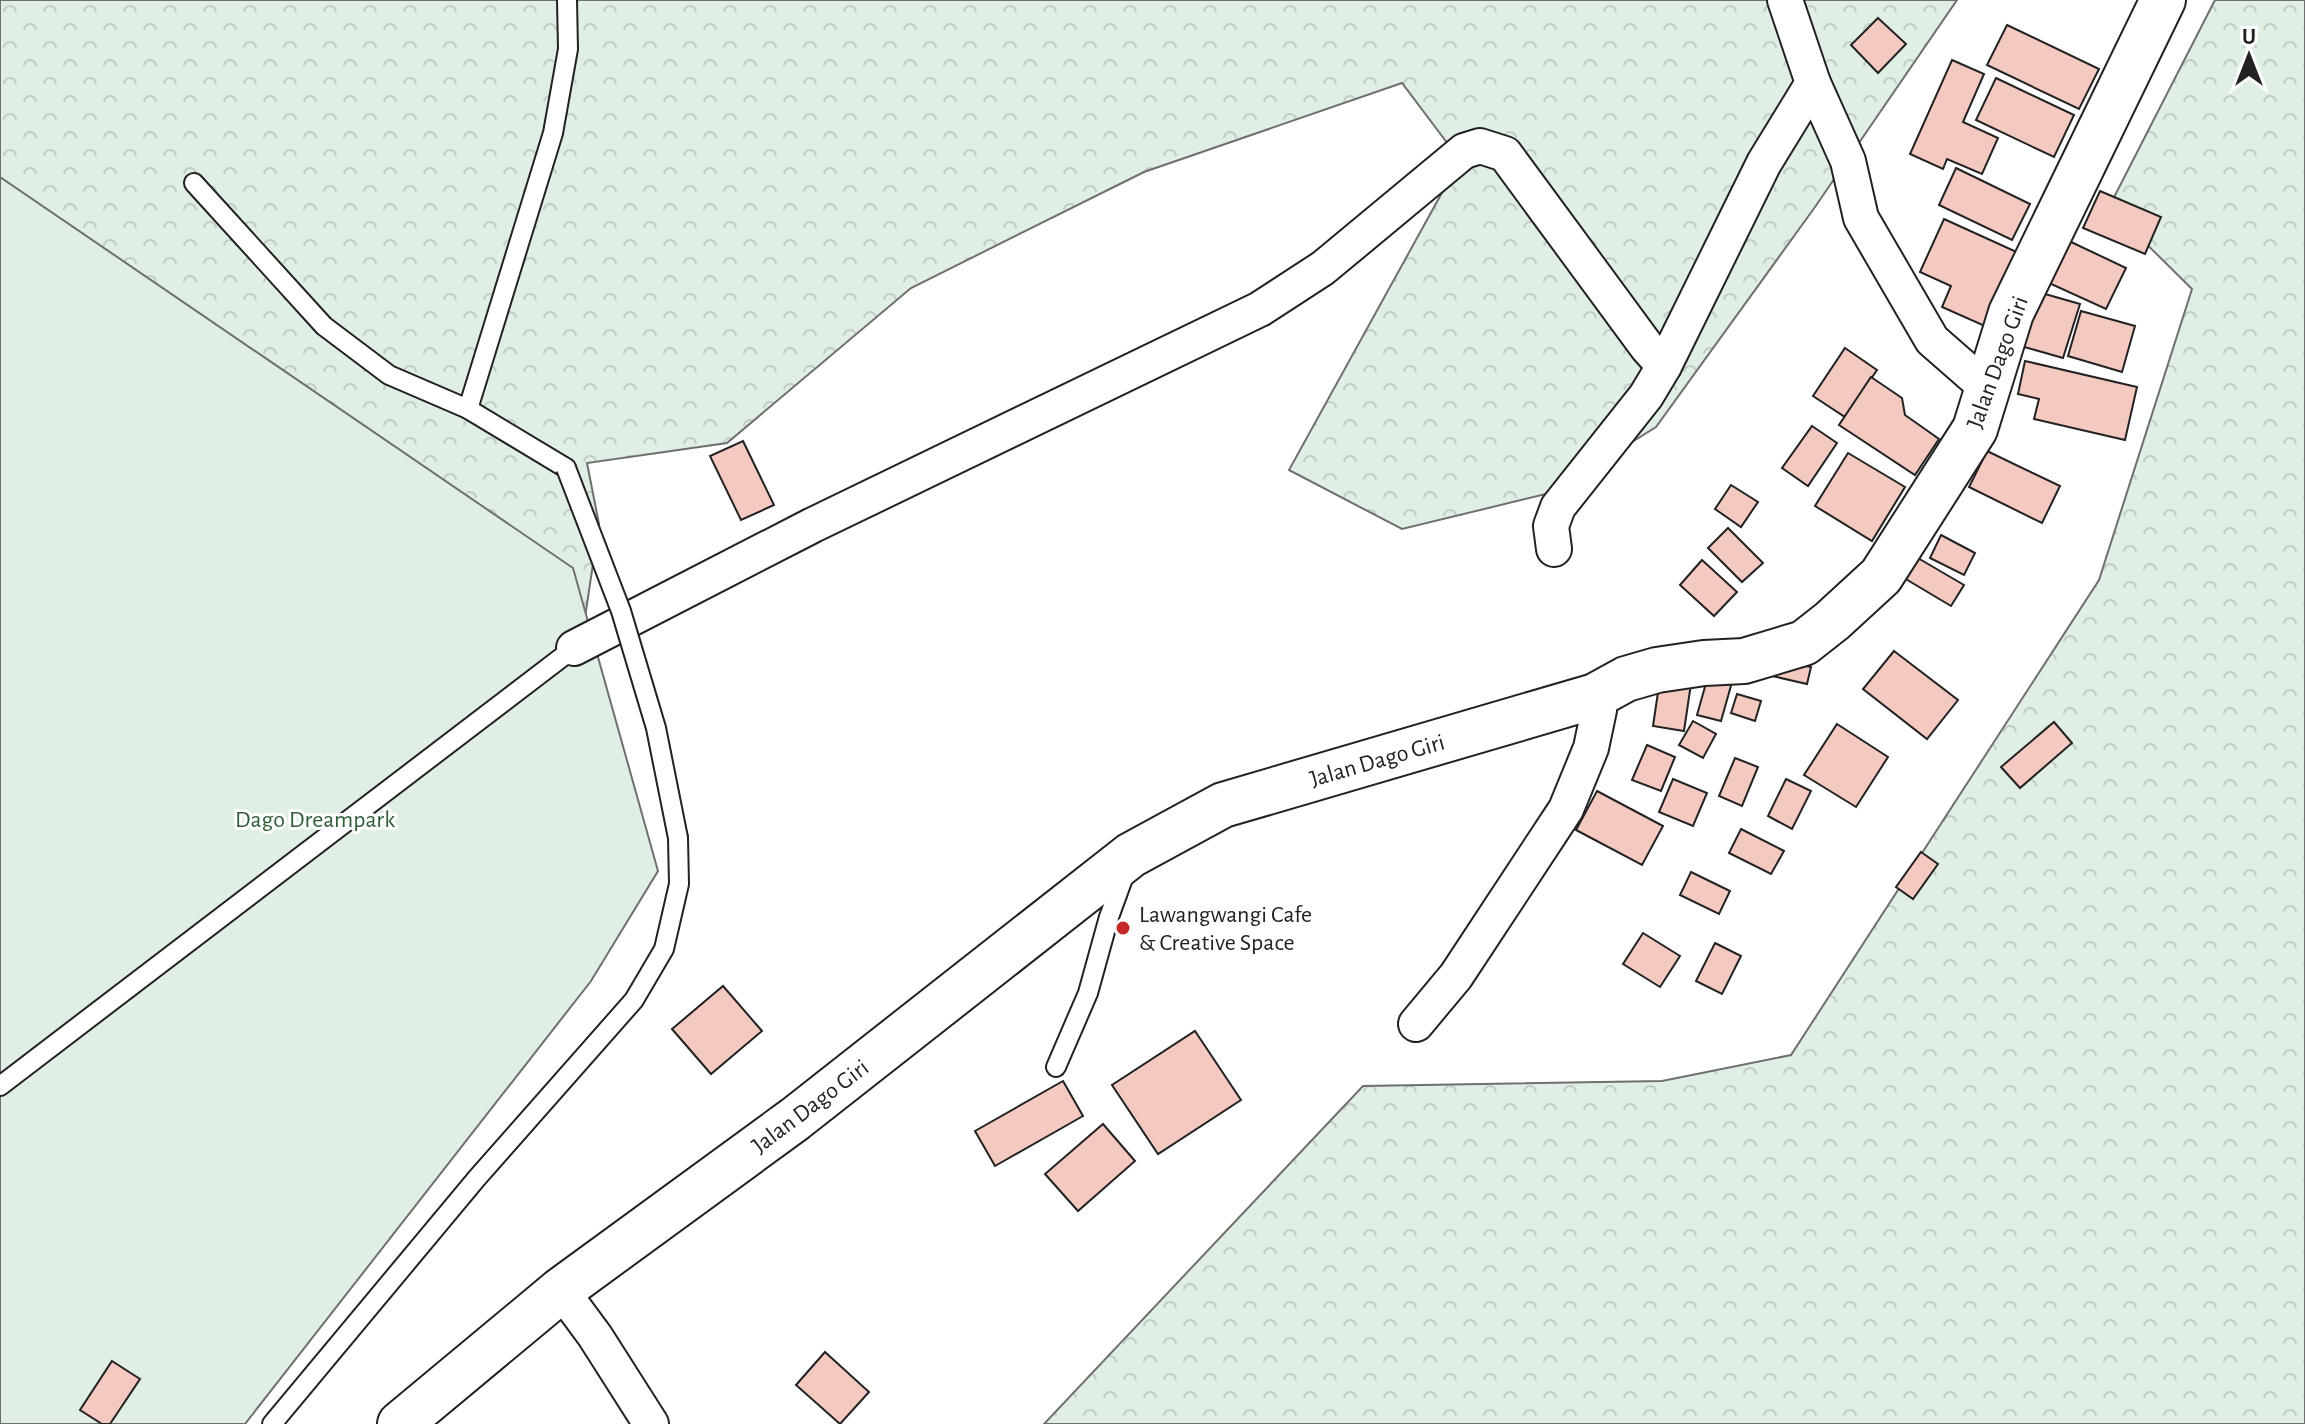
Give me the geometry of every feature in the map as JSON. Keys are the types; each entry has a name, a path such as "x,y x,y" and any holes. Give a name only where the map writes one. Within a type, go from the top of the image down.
{"main road":[{"name":"Jalan Dago Giri","path":"400,1424 561,1290 795,1119 1131,855 1223,805 1595,696 1626,679 1657,670 1744,661 1778,651 1804,643 1823,628 1881,576 1975,429 2011,313 2163,0"}],"street":[{"path":"1785,0 1813,83 1848,161 1861,218 1932,340 1988,389"},
{"path":"1554,549 1551,526 1558,507 1646,396 1664,366 1764,163 1813,83"},
{"path":"574,648 813,525 1260,309 1323,268 1464,151 1480,146 1505,154 1664,366"},
{"path":"1416,1024 1456,976 1566,809 1591,748 1599,710 1595,696"},
{"path":"561,1290 595,1336 651,1424"}],"lane":[{"path":"468,409 553,133 568,49 567,0"},
{"path":"194,183 324,326 389,375 468,409 566,468 621,611 656,728 678,838 679,884 664,949 634,1000 477,1178 272,1424"},
{"path":"0,1086 574,648"},
{"path":"1056,1067 1088,993 1109,917 1131,855"}],"green space":[{"path":"0,0 1957,0 1815,207 1656,427 1550,493 1402,529 1289,470 1460,160 1402,83 1144,172 911,288 727,443 587,463 599,524 556,811 0,1424"},
{"path":"2215,0 2305,0 2305,1424 1044,1424 1363,1086 1662,1081 1791,1055 2099,580 2192,289 2109,207"},
{"name":"Dago Dreampark","path":"0,177 573,568 658,871 591,981 245,1424 0,1424"}],"building":[{"path":"1878,18 1906,44 1878,73 1851,45"},
{"path":"2007,25 2099,69 2079,109 1987,65"},
{"path":"1952,60 1984,74 1963,122 1998,138 1982,174 1947,159 1943,169 1910,154"},
{"path":"1996,78 2074,115 2054,157 1976,120"},
{"path":"1956,168 2030,204 2012,240 1939,205"},
{"path":"2100,191 2161,217 2145,254 2083,228"},
{"path":"1944,219 2021,254 1987,327 1942,307 1951,286 1920,272"},
{"path":"2069,241 2126,268 2106,309 2049,283"},
{"path":"2038,292 2080,304 2063,358 2021,346"},
{"path":"2081,311 2135,326 2122,372 2068,356"},
{"path":"1845,348 1877,370 1845,417 1813,396"},
{"path":"2025,361 2137,387 2125,440 2034,419 2039,399 2018,394"},
{"path":"1871,377 1902,398 1905,415 1939,439 1915,475 1839,425"},
{"path":"1812,426 1837,443 1808,486 1782,468"},
{"path":"743,441 774,505 741,520 710,456"},
{"path":"1987,451 2060,486 2042,523 1969,487"},
{"path":"1848,453 1905,487 1872,541 1815,506"},
{"path":"1731,485 1758,502 1741,527 1715,509"},
{"path":"1728,528 1763,563 1742,582 1708,548"},
{"path":"1941,535 1975,553 1964,575 1930,558"},
{"path":"1911,554 1964,585 1951,606 1899,575"},
{"path":"1702,560 1737,592 1714,616 1680,585"},
{"path":"1894,651 1958,700 1927,739 1863,689"},
{"path":"1776,660 1811,667 1807,684 1772,676"},
{"path":"1710,669 1734,675 1721,721 1697,715"},
{"path":"1661,672 1692,677 1684,731 1653,726"},
{"path":"1737,694 1761,701 1755,721 1731,713"},
{"path":"1693,721 1716,734 1703,758 1679,745"},
{"path":"2054,722 2072,743 2020,788 2001,767"},
{"path":"1837,724 1888,757 1856,807 1804,775"},
{"path":"1647,745 1675,757 1661,791 1632,780"},
{"path":"1735,758 1758,767 1742,806 1719,796"},
{"path":"1673,779 1707,793 1693,826 1659,812"},
{"path":"1786,779 1811,791 1792,829 1768,816"},
{"path":"1597,791 1663,826 1642,865 1576,830"},
{"path":"1741,829 1784,851 1771,874 1729,853"},
{"path":"1921,852 1938,864 1913,899 1896,887"},
{"path":"1691,872 1730,891 1719,914 1680,895"},
{"path":"1643,933 1680,956 1660,987 1623,964"},
{"path":"1715,943 1741,956 1722,994 1696,981"},
{"path":"723,986 762,1031 711,1074 672,1029"},
{"path":"1195,1031 1241,1100 1158,1154 1112,1085"},
{"path":"1063,1081 1083,1116 995,1166 975,1131"},
{"path":"1103,1124 1135,1161 1078,1211 1045,1174"},
{"path":"825,1352 869,1392 840,1424 796,1385"},
{"path":"112,1361 140,1379 110,1424 102,1424 80,1410"}],"place":[{"name":"Lawangwangi Cafe & Creative Space","path":"1123,928"}]}
